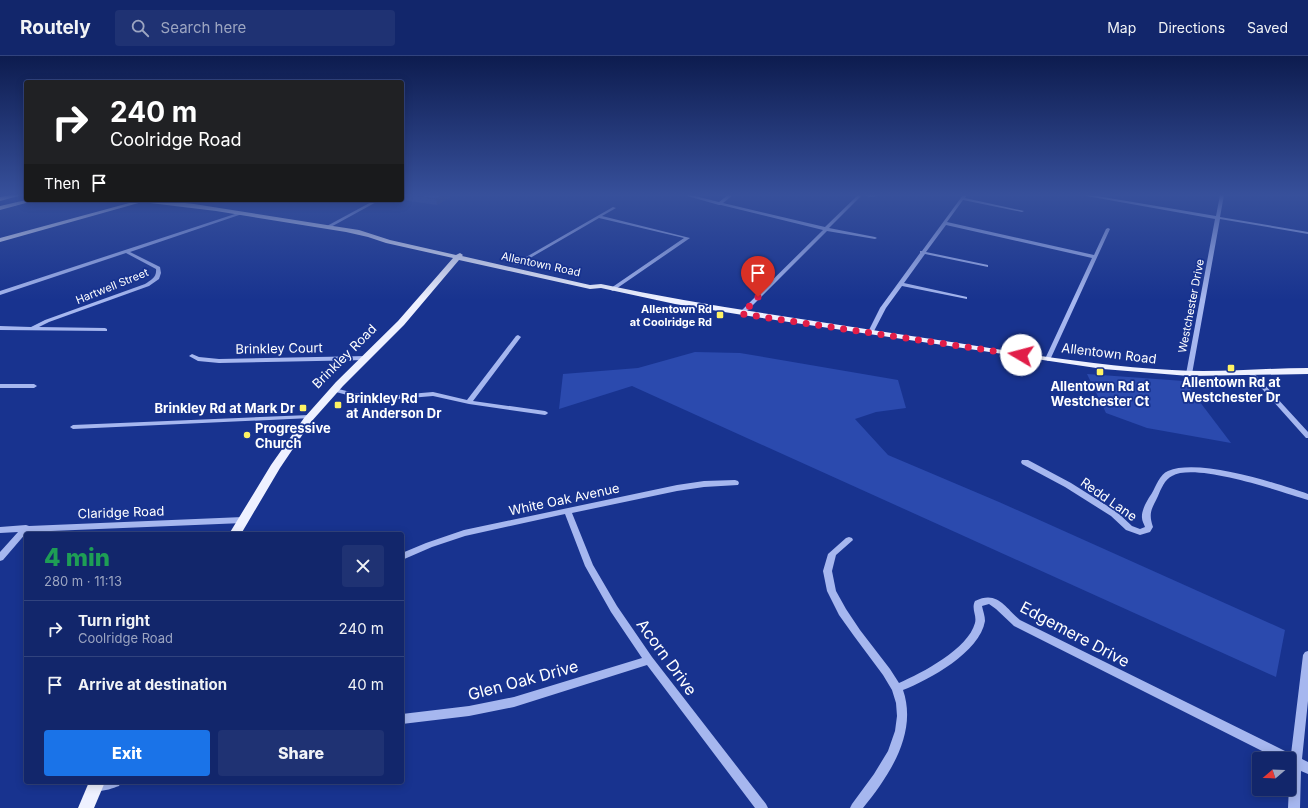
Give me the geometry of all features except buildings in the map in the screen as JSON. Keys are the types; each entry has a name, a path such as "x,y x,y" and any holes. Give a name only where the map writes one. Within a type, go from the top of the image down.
{"main road":[{"path":"0,240 36,230"},
{"name":"Allentown Road","path":"341,230 383,239 388,242 516,264 595,282 601,286"},
{"name":"Allentown Road","path":"460,255 590,286 601,286 742,314 1048,359 1124,369 1189,374 1308,371"},
{"name":"Brinkley Road","path":"236,532 284,453 309,417 408,315 433,284 460,255"},
{"path":"86,808 96,784"}],"street":[{"path":"0,293 193,230"},
{"path":"516,264 575,230"},
{"path":"613,289 688,238 654,230"},
{"path":"742,314 825,230"},
{"path":"832,230 876,238"},
{"path":"871,332 880,313 939,230"},
{"path":"976,230 1095,257"},
{"path":"1048,359 1107,230"},
{"name":"Westchester Drive","path":"1189,374 1217,230"},
{"path":"1291,230 1308,233"},
{"name":"Hartwell Street","path":"31,329 47,321 141,287 157,278 159,273 158,268 127,252"},
{"path":"922,252 986,266"},
{"path":"901,284 964,298"},
{"path":"0,328 105,330"},
{"path":"469,402 518,337"},
{"name":"Brinkley Court","path":"192,356 198,359 219,361 367,358"},
{"path":"1250,372 1308,436"},
{"path":"0,386 34,386"},
{"path":"334,390 355,395 386,398 433,394 469,402 545,413"},
{"path":"73,427 309,417"},
{"name":"Redd Lane","path":"1025,462 1068,485 1114,514 1129,528 1140,532 1147,530 1149,527 1146,516 1161,484 1167,474 1175,471 1193,470 1236,476 1308,497"},
{"name":"White Oak Avenue","path":"404,556 429,545 464,534 692,485 735,483"},
{"name":"Acorn Drive","path":"568,512 589,566 614,609 649,660 762,808"},
{"name":"Claridge Road","path":"0,530 243,520"},
{"path":"0,558 26,528"},
{"path":"849,540 836,547 830,557 827,571 831,590 842,612 897,688 902,720 896,742 878,779 856,808"},
{"name":"Edgemere Drive","path":"897,688 914,682 936,670 956,654 969,641 978,626 980,622 978,604 986,600 996,602 1006,614 1017,623 1150,691 1275,752"},
{"path":"1296,762 1308,655"},
{"name":"Glen Oak Drive","path":"404,719 470,711 508,703 649,660"},
{"name":"Edgemere Drive","path":"1296,762 1308,768"},
{"path":"1294,808 1295,796"}],"shaded area":[{"path":"695,352 740,353 898,380 906,408 876,412 855,419 888,455 999,502 1285,630 1276,677 632,386 559,409 563,374 638,368"},
{"path":"1087,374 1184,381 1231,443 1147,428 1106,413"}],"place":[{"name":"Allentown Rd at Coolridge Rd","path":"720,315"},
{"name":"Allentown Rd at Westchester Dr","path":"1231,368"},
{"name":"Allentown Rd at Westchester Ct","path":"1100,372"},
{"name":"Brinkley Rd at Anderson Dr","path":"338,405"},
{"name":"Brinkley Rd at Mark Dr","path":"303,408"},
{"name":"Progressive Church","path":"247,435"}],"route":[{"path":"758,297 742,314 1021,355"}]}
